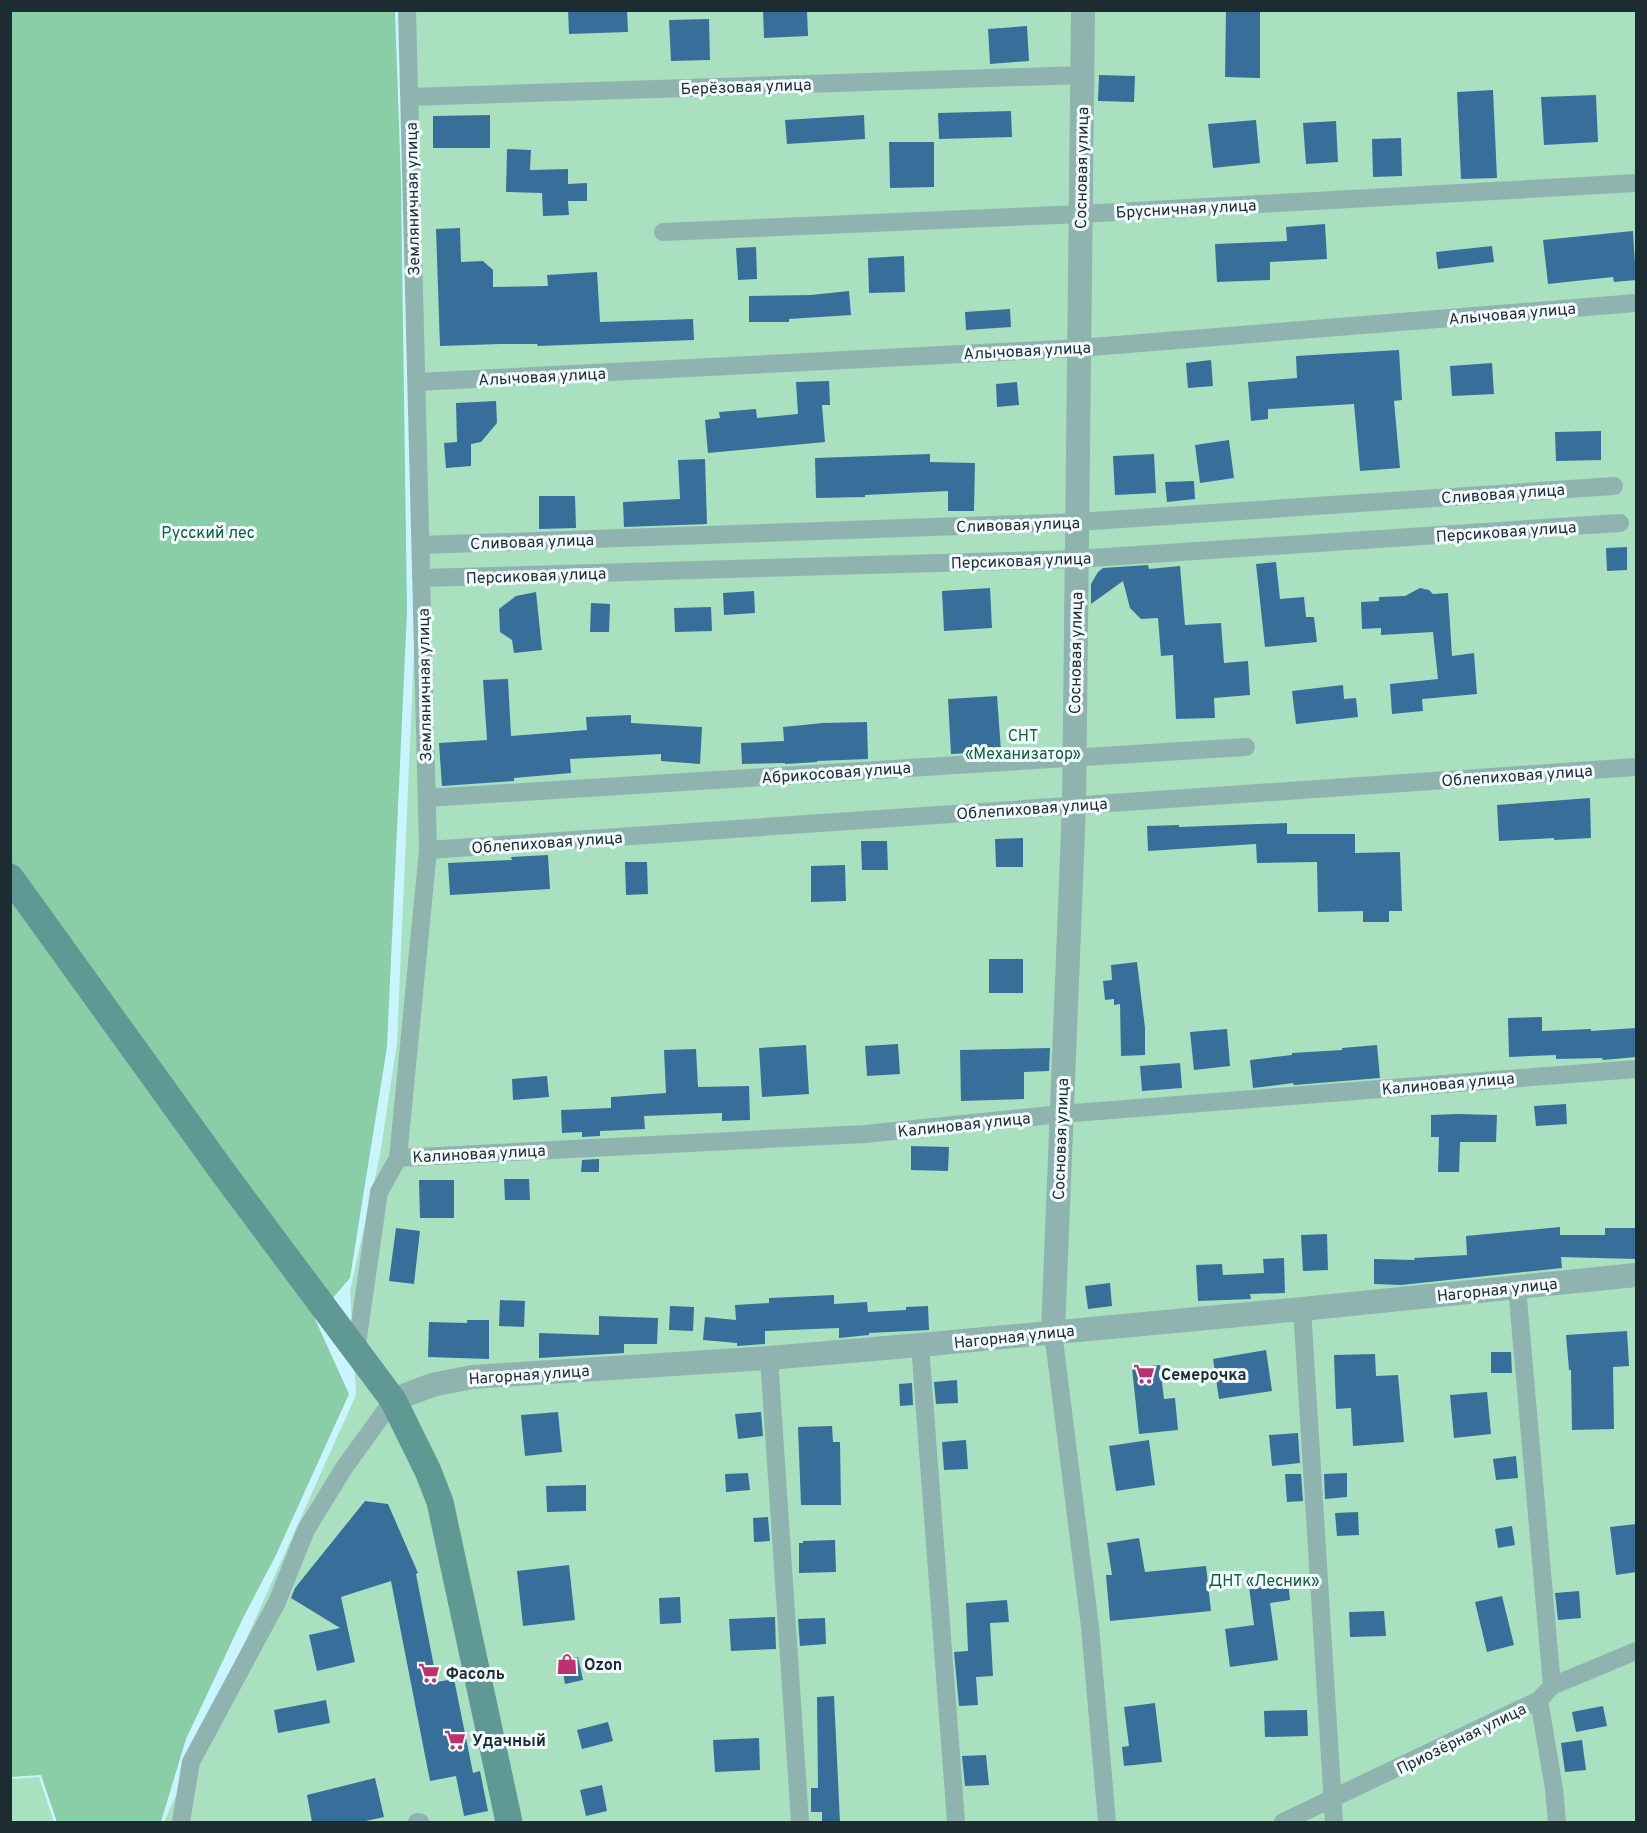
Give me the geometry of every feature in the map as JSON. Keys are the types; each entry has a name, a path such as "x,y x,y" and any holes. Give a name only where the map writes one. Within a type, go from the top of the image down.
{"main road":[{"path":"10,877 225,1174 393,1400 428,1471 440,1502 509,1822"}],"street":[{"name":"Земляничная улица","path":"356,1351 379,1192 398,1158 428,850 407,10"},
{"name":"Сосновая улица","path":"1053,1332 1074,806 1083,10"},
{"name":"Берёзовая улица","path":"410,97 1082,75"},
{"name":"Брусничная улица","path":"663,232 1081,214 1636,183"},
{"name":"Алычовая улица","path":"417,382 1079,348 1636,303"},
{"name":"Сливовая улица","path":"421,545 1077,522 1614,486"},
{"name":"Персиковая улица","path":"421,578 1076,559 1620,523"},
{"name":"Абрикосовая улица","path":"427,798 1246,747"},
{"name":"Облепиховая улица","path":"428,850 1636,767"},
{"name":"Калиновая улица","path":"398,1158 865,1134 1061,1114 1636,1069"},
{"name":"Нагорная улица","path":"393,1400 432,1385 472,1377 769,1358 920,1345 1636,1275"},
{"path":"1517,1287 1552,1686"},
{"path":"1302,1309 1334,1822"},
{"path":"1053,1332 1090,1627 1107,1822"},
{"path":"920,1345 956,1822"},
{"path":"769,1358 800,1822"},
{"path":"180,1822 191,1762 277,1602 306,1530 344,1468 393,1400"},
{"name":"Приозёрная улица","path":"1283,1822 1539,1700 1552,1686 1636,1651"},
{"path":"1539,1700 1554,1789 1557,1822"}],"green space":[{"name":"Русский лес","path":"11,11 395,11 401,182 407,611 387,1047 350,1278 315,1319 349,1394 276,1555 243,1618 186,1739 161,1822 57,1822 41,1775 11,1777"},
{"name":"СНТ «Механизатор»","path":"400,11 1636,11 1636,1822 164,1822 356,1395 350,1291 380,1155 397,1043 416,605"},
{"path":"39,1777 54,1822 11,1822 11,1779"}],"building":[{"path":"568,10 627,10 628,32 569,34"},
{"path":"763,10 807,10 808,36 764,38"},
{"path":"1226,10 1260,10 1260,78 1225,77"},
{"path":"709,19 710,60 671,61 669,20"},
{"path":"1027,26 1029,61 990,64 988,29"},
{"path":"1099,75 1135,76 1134,102 1098,101"},
{"path":"1493,90 1497,178 1461,179 1457,92"},
{"path":"1596,95 1598,142 1544,145 1541,97"},
{"path":"1011,111 1012,137 939,139 938,113"},
{"path":"490,115 490,148 433,148 433,116"},
{"path":"864,115 865,139 787,144 785,120"},
{"path":"1256,120 1260,163 1213,168 1208,124"},
{"path":"1336,121 1338,162 1306,164 1303,123"},
{"path":"1401,138 1402,176 1373,177 1372,139"},
{"path":"889,142 934,142 934,187 890,188"},
{"path":"507,149 531,150 530,170 568,169 568,184 587,183 587,201 568,201 569,215 543,216 542,193 506,192"},
{"path":"1325,224 1327,259 1270,262 1270,280 1217,282 1215,244 1287,241 1286,227"},
{"path":"460,228 461,262 483,261 493,270 493,287 548,286 547,275 597,272 600,322 693,319 694,340 538,346 537,344 501,344 440,346 436,229"},
{"path":"1633,231 1636,280 1614,282 1613,277 1548,284 1543,240"},
{"path":"1492,246 1494,262 1438,269 1436,252"},
{"path":"756,247 757,279 738,280 736,248"},
{"path":"904,256 905,292 869,293 868,258"},
{"path":"849,291 851,315 789,319 789,322 749,322 749,296 811,295"},
{"path":"1010,309 1011,327 966,330 965,312"},
{"path":"1399,350 1402,400 1394,401 1400,468 1360,471 1354,404 1268,409 1268,419 1251,421 1248,382 1297,378 1296,356"},
{"path":"1211,360 1213,386 1188,388 1186,363"},
{"path":"1492,363 1494,394 1452,396 1450,366"},
{"path":"829,381 830,405 822,405 825,442 708,453 705,420 720,418 719,412 756,409 757,418 798,414 796,382"},
{"path":"1017,382 1019,405 997,407 996,384"},
{"path":"496,401 497,423 481,442 471,444 471,466 446,468 444,443 457,442 456,403"},
{"path":"1601,431 1601,460 1556,461 1555,432"},
{"path":"1229,440 1234,478 1200,483 1195,445"},
{"path":"930,454 930,462 975,463 974,511 948,511 948,491 816,498 815,458"},
{"path":"1154,454 1156,493 1115,495 1113,456"},
{"path":"705,459 707,524 624,527 623,502 680,499 678,460"},
{"path":"1194,481 1195,499 1167,502 1165,482"},
{"path":"539,496 575,496 576,528 539,529"},
{"path":"1627,547 1627,570 1607,571 1606,548"},
{"path":"1276,562 1280,599 1304,597 1306,617 1314,617 1317,642 1265,647 1256,564"},
{"path":"1148,565 1149,569 1180,566 1185,625 1221,623 1224,663 1248,661 1250,695 1214,698 1215,718 1176,719 1173,655 1161,656 1158,618 1141,619 1130,608 1123,581 1091,604 1091,584 1103,568"},
{"path":"990,588 992,628 944,631 942,591"},
{"path":"1420,588 1429,590 1433,594 1448,593 1452,656 1474,653 1477,694 1422,699 1423,711 1392,714 1390,684 1438,679 1433,632 1381,635 1381,628 1362,629 1361,602 1379,601 1379,597 1405,596"},
{"path":"754,591 755,613 724,615 723,593"},
{"path":"536,592 542,650 514,653 512,640 500,632 499,609 516,596"},
{"path":"591,603 610,604 609,632 590,632"},
{"path":"711,607 712,631 675,632 674,608"},
{"path":"508,679 511,736 587,730 586,717 631,715 631,723 702,727 700,764 661,761 661,754 570,759 571,773 514,778 514,781 442,786 439,743 487,740 483,680"},
{"path":"1343,685 1344,699 1356,698 1358,717 1296,724 1292,691"},
{"path":"997,696 1001,751 951,754 948,699"},
{"path":"867,722 868,759 742,764 741,743 784,741 783,727"},
{"path":"1590,798 1591,838 1499,841 1497,805"},
{"path":"1287,823 1287,834 1355,834 1355,853 1400,852 1402,911 1389,911 1389,922 1363,922 1363,911 1318,912 1317,862 1257,863 1256,844 1148,851 1147,826"},
{"path":"1023,838 1023,867 996,867 995,839"},
{"path":"861,841 887,841 888,870 862,870"},
{"path":"548,855 550,889 450,895 448,863 512,860 511,857"},
{"path":"625,862 647,862 648,894 626,895"},
{"path":"845,865 846,901 811,902 811,866"},
{"path":"989,959 1023,959 1023,993 989,993"},
{"path":"1137,962 1145,1028 1145,1055 1121,1056 1120,1004 1114,1005 1114,999 1105,1000 1103,981 1112,980 1111,965"},
{"path":"1542,1017 1542,1031 1636,1028 1636,1057 1603,1060 1602,1058 1556,1059 1556,1055 1509,1057 1508,1018"},
{"path":"1227,1029 1230,1066 1194,1070 1190,1032"},
{"path":"898,1044 900,1074 867,1076 865,1046"},
{"path":"806,1045 809,1094 762,1097 759,1048"},
{"path":"1377,1045 1380,1078 1294,1085 1293,1083 1253,1088 1250,1060 1292,1055 1292,1053"},
{"path":"1050,1048 1049,1071 1024,1072 1024,1099 961,1101 960,1050"},
{"path":"696,1049 698,1087 749,1086 750,1120 722,1121 722,1113 644,1116 645,1129 600,1131 600,1136 582,1137 582,1132 562,1133 561,1110 611,1108 611,1097 666,1093 664,1050"},
{"path":"1180,1063 1182,1088 1142,1091 1140,1066"},
{"path":"547,1076 549,1097 513,1100 512,1079"},
{"path":"1566,1104 1567,1124 1536,1126 1534,1106"},
{"path":"1431,1115 1497,1115 1496,1142 1460,1142 1459,1172 1438,1172 1439,1137 1431,1137"},
{"path":"911,1146 949,1147 948,1171 911,1170"},
{"path":"599,1159 599,1172 581,1172 582,1160"},
{"path":"504,1179 529,1179 530,1200 505,1200"},
{"path":"419,1180 454,1180 454,1218 420,1218"},
{"path":"1560,1227 1560,1235 1605,1235 1605,1228 1636,1228 1636,1259 1561,1257 1562,1268 1401,1285 1374,1284 1374,1259 1415,1260 1414,1258 1467,1255 1466,1236"},
{"path":"396,1228 420,1231 414,1284 389,1281"},
{"path":"1327,1234 1328,1270 1303,1271 1301,1235"},
{"path":"1284,1258 1285,1293 1250,1294 1251,1299 1198,1301 1196,1265 1222,1264 1223,1275 1264,1273 1263,1259"},
{"path":"1110,1283 1112,1306 1088,1309 1085,1286"},
{"path":"834,1295 834,1304 867,1302 868,1312 928,1306 929,1330 869,1333 869,1335 839,1338 839,1328 765,1331 765,1344 737,1346 737,1343 703,1340 705,1317 736,1320 735,1305 769,1303 769,1298"},
{"path":"500,1300 525,1301 524,1327 499,1326"},
{"path":"670,1306 694,1307 693,1331 669,1330"},
{"path":"599,1316 658,1318 657,1344 624,1344 624,1353 539,1358 539,1333 599,1335"},
{"path":"467,1320 489,1320 489,1359 428,1357 429,1322 467,1323"},
{"path":"1627,1331 1629,1366 1613,1367 1614,1429 1572,1430 1571,1370 1569,1370 1566,1335"},
{"path":"1266,1350 1272,1391 1219,1399 1213,1359"},
{"path":"1491,1352 1511,1352 1512,1373 1491,1373"},
{"path":"1375,1354 1376,1376 1398,1375 1404,1442 1353,1446 1351,1408 1336,1409 1334,1355"},
{"path":"1160,1365 1164,1399 1175,1398 1178,1430 1139,1434 1132,1368"},
{"path":"957,1380 958,1403 936,1404 934,1382"},
{"path":"912,1383 913,1405 900,1406 899,1384"},
{"path":"1487,1392 1491,1434 1454,1438 1450,1395"},
{"path":"558,1412 562,1452 525,1456 521,1415"},
{"path":"761,1412 763,1436 738,1439 735,1414"},
{"path":"832,1426 833,1442 840,1442 841,1505 801,1505 798,1427"},
{"path":"1298,1433 1300,1463 1272,1466 1269,1435"},
{"path":"966,1440 968,1469 944,1470 942,1442"},
{"path":"1149,1440 1155,1485 1116,1491 1109,1446"},
{"path":"1516,1456 1518,1478 1496,1480 1493,1459"},
{"path":"748,1473 750,1490 726,1492 725,1474"},
{"path":"1347,1473 1347,1497 1325,1499 1324,1474"},
{"path":"1285,1474 1301,1474 1303,1501 1287,1502"},
{"path":"586,1485 586,1511 547,1512 546,1486"},
{"path":"365,1501 388,1504 418,1573 416,1574 437,1682 454,1679 473,1773 480,1771 488,1811 464,1816 456,1776 430,1781 391,1581 341,1597 355,1662 317,1671 309,1635 340,1628 291,1598 295,1588"},
{"path":"1358,1512 1359,1535 1337,1536 1335,1513"},
{"path":"768,1517 770,1541 754,1542 753,1518"},
{"path":"1636,1524 1636,1572 1616,1575 1610,1527"},
{"path":"1512,1526 1515,1545 1498,1548 1495,1529"},
{"path":"1139,1538 1145,1572 1206,1566 1211,1611 1110,1621 1106,1575 1112,1575 1107,1543"},
{"path":"835,1540 836,1572 799,1573 799,1543"},
{"path":"569,1565 575,1620 523,1626 517,1571"},
{"path":"1288,1581 1290,1600 1270,1603 1278,1660 1230,1667 1225,1629 1254,1625 1249,1586"},
{"path":"1579,1591 1581,1618 1558,1620 1555,1593"},
{"path":"1502,1596 1514,1645 1487,1652 1475,1602"},
{"path":"680,1597 681,1623 660,1624 659,1598"},
{"path":"1007,1600 1009,1622 990,1623 993,1676 976,1677 978,1705 959,1706 954,1652 968,1651 966,1603"},
{"path":"1384,1611 1386,1636 1350,1637 1349,1612"},
{"path":"775,1617 776,1649 731,1651 729,1619"},
{"path":"825,1618 826,1644 800,1646 798,1619"},
{"path":"578,1657 583,1680 565,1684 561,1660"},
{"path":"834,1696 840,1822 822,1822 822,1812 811,1812 811,1788 818,1788 817,1697"},
{"path":"326,1700 330,1723 278,1733 274,1710"},
{"path":"1155,1703 1162,1762 1124,1766 1122,1747 1129,1746 1124,1707"},
{"path":"1603,1706 1607,1726 1576,1732 1572,1712"},
{"path":"1307,1710 1308,1736 1265,1737 1264,1711"},
{"path":"608,1722 613,1741 582,1749 577,1730"},
{"path":"759,1738 760,1770 715,1772 713,1740"},
{"path":"1582,1740 1586,1770 1565,1772 1561,1743"},
{"path":"986,1755 989,1785 965,1786 962,1756"},
{"path":"375,1778 384,1817 361,1822 312,1822 307,1795"},
{"path":"602,1785 607,1811 586,1816 580,1790"}],"place":[{"name":"Семерочка","path":"1144,1374"},
{"name":"Ozon","path":"567,1664"},
{"name":"Фасоль","path":"429,1673"},
{"name":"Удачный","path":"455,1740"}],"park label":[{"name":"ДНТ «Лесник»","path":"1264,1580"}]}
